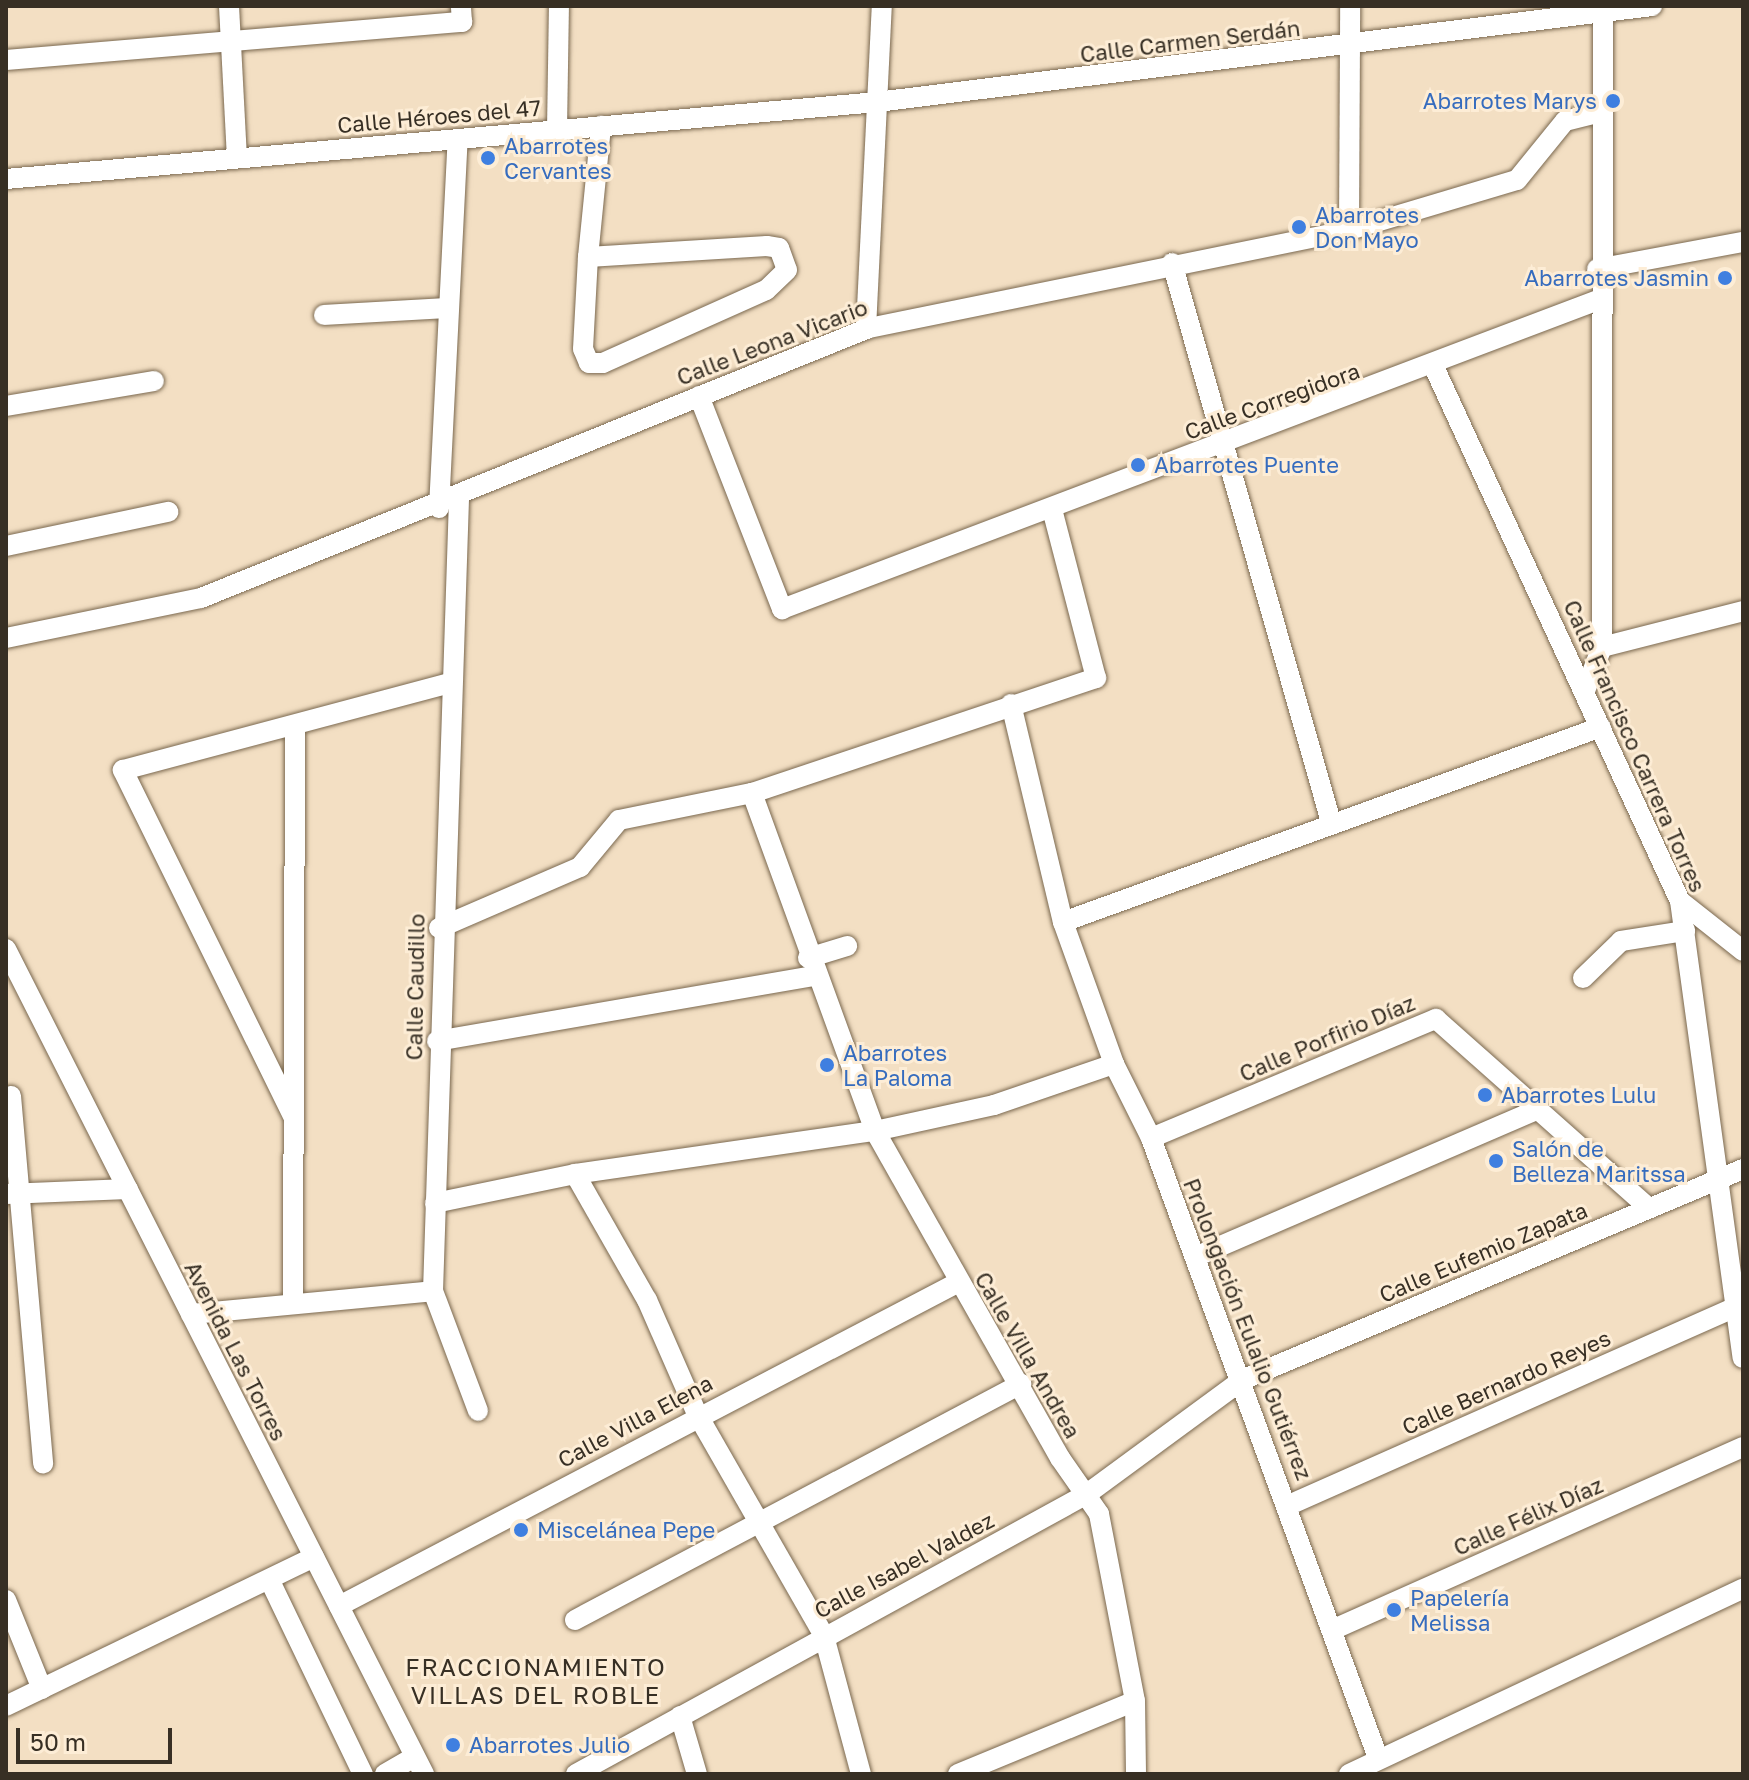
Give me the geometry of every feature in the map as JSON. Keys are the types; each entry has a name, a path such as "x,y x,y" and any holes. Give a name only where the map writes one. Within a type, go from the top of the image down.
{"street":[{"path":"229,6 237,158"},
{"path":"6,60 231,45 462,22 461,6"},
{"path":"557,130 559,6"},
{"path":"866,329 882,6"},
{"path":"1349,230 1350,6"},
{"name":"Calle Carmen Serdán","path":"877,102 1348,47 1603,10 1652,6"},
{"path":"1586,688 1602,647 1597,269 1603,10"},
{"name":"Calle Héroes del 47","path":"6,179 877,102"},
{"name":"Calle Leona Vicario","path":"6,638 201,598 439,508 699,396 866,329 1172,263 1349,230 1517,180 1565,121 1600,112"},
{"path":"588,257 767,246 779,248 787,270 766,290 603,363 589,363 583,349 588,257 601,126"},
{"path":"439,508 446,308 458,139"},
{"path":"1597,269 1743,242"},
{"path":"1172,263 1228,443 1331,822"},
{"name":"Calle Corregidora","path":"699,396 782,609 1434,367 1598,300"},
{"path":"324,315 446,308"},
{"name":"Calle Francisco Carrera Torres","path":"1434,367 1586,688 1680,901 1740,1306 1743,1358"},
{"path":"6,406 154,381"},
{"name":"Calle Caudillo","path":"433,1291 439,928 459,499"},
{"path":"439,928 580,867 619,820 752,793 1096,678 1052,509"},
{"path":"6,546 168,512"},
{"path":"1602,647 1743,611"},
{"path":"294,1118 123,770 449,683"},
{"name":"Prolongación Eulalio Gutiérrez","path":"1011,704 1063,922 1114,1064 1151,1138 1289,1505 1378,1758"},
{"path":"293,1304 295,725"},
{"path":"1063,922 1331,822 1601,727"},
{"name":"Calle Villa Andrea","path":"752,793 811,967 875,1131 957,1283 1087,1494 1110,1541 1135,1701 1136,1774"},
{"path":"1680,901 1743,951"},
{"path":"1583,978 1621,941 1685,931"},
{"path":"437,1041 811,967 847,946"},
{"name":"Avenida Las Torres","path":"6,949 420,1766"},
{"name":"Calle Porfirio Díaz","path":"1151,1138 1436,1019 1649,1208"},
{"path":"435,1203 575,1174 875,1131 994,1105 1114,1064"},
{"path":"11,1096 12,1194 43,1464"},
{"path":"1195,1257 1538,1109"},
{"name":"Calle Eufemio Zapata","path":"1242,1380 1743,1169"},
{"path":"575,1174 647,1300 697,1414 824,1636 861,1774"},
{"path":"12,1194 128,1189"},
{"name":"Calle Villa Elena","path":"339,1606 697,1414 957,1283"},
{"path":"191,1314 433,1291 478,1411"},
{"name":"Calle Bernardo Reyes","path":"1289,1505 1740,1306"},
{"name":"Calle Isabel Valdez","path":"576,1774 1087,1494 1242,1380"},
{"path":"575,1620 1021,1384"},
{"name":"Calle Félix Díaz","path":"1332,1630 1743,1447"},
{"path":"6,1706 270,1581 314,1557"},
{"path":"270,1581 363,1774"},
{"path":"1349,1774 1743,1589"},
{"path":"6,1600 42,1689"},
{"path":"958,1774 1135,1701"},
{"path":"680,1716 697,1774"},
{"path":"385,1774 420,1766"}],"place":[{"name":"Abarrotes Marys","path":"1613,101"},
{"name":"Abarrotes Cervantes","path":"488,158"},
{"name":"Abarrotes Don Mayo","path":"1299,227"},
{"name":"Abarrotes Jasmin","path":"1725,278"},
{"name":"Abarrotes Puente","path":"1138,465"},
{"name":"Abarrotes La Paloma","path":"827,1065"},
{"name":"Abarrotes Lulu","path":"1485,1095"},
{"name":"Salón de Belleza Maritssa","path":"1496,1161"},
{"name":"Miscelánea Pepe","path":"521,1530"},
{"name":"Papelería Melissa","path":"1394,1610"},
{"name":"Abarrotes Julio","path":"453,1745"}],"district":[{"name":"FRACCIONAMIENTO VILLAS DEL ROBLE","path":"536,1681"}]}
